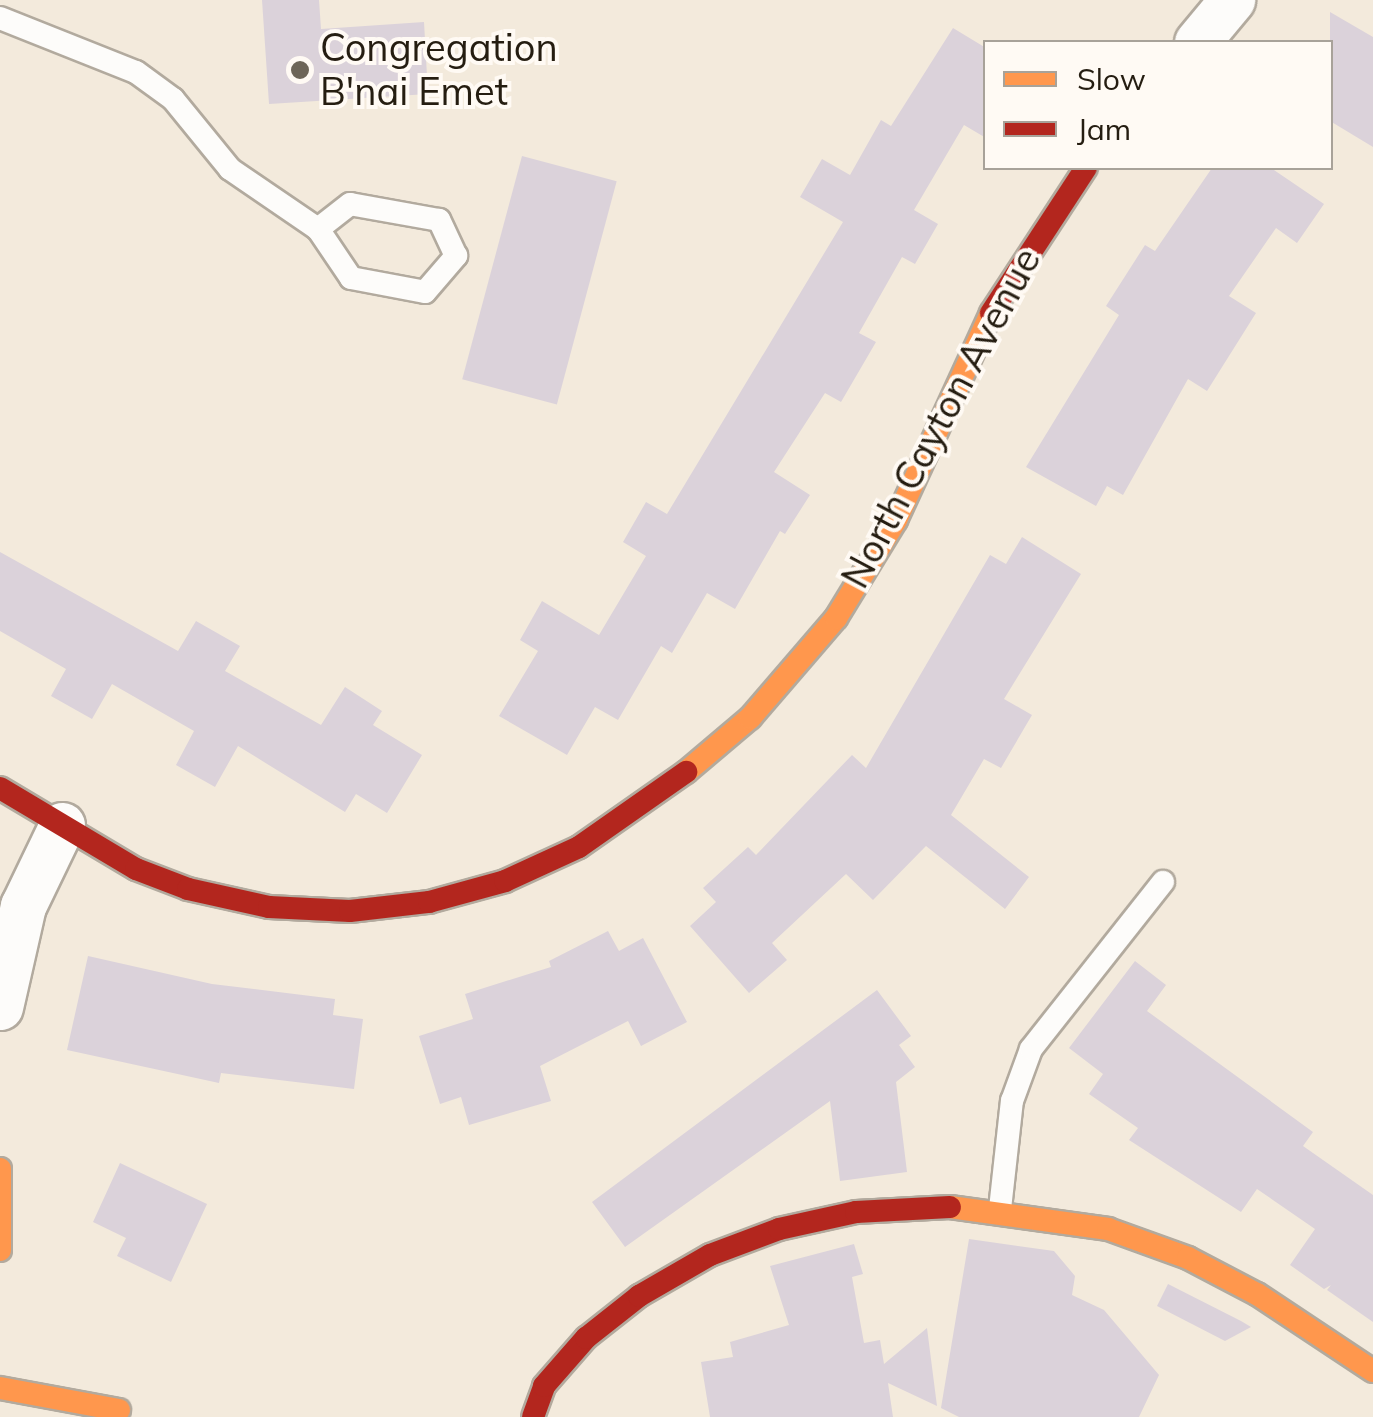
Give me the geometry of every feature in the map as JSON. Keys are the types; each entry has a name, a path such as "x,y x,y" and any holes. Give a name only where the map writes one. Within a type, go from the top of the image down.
{"street":[{"path":"1199,40 1232,0"},
{"name":"North Cayton Avenue","path":"0,788 62,825 188,889 269,907 350,911 430,902 505,881 579,847 641,808 750,718 836,618 896,520 970,352 1029,246 1085,170"},
{"path":"0,1006 23,906 62,825"},
{"path":"0,1169 0,1250"},
{"path":"533,1417 544,1386 586,1338 639,1296 710,1255 779,1229 856,1212 1000,1209 1108,1228 1188,1258 1257,1294 1373,1372"},
{"path":"0,1388 120,1410"}],"lane":[{"path":"0,18 136,72 173,99 230,168 318,229 350,278 425,292 456,256 439,220 350,204 318,229"},
{"path":"1000,1209 1012,1102 1031,1049 1163,882"}],"building":[{"path":"262,0 319,0 321,29 424,22 428,94 269,104"},
{"path":"1330,12 1373,37 1373,147 1333,123"},
{"path":"953,28 983,46 983,136 964,125 914,210 938,224 915,264 902,257 859,333 876,342 841,402 825,393 774,472 810,495 785,534 780,531 735,609 707,593 672,653 661,646 618,720 595,707 567,755 499,716 538,651 520,640 542,601 599,635 646,556 623,542 646,502 667,514 843,222 800,197 822,159 850,175 881,120 891,126"},
{"path":"522,156 617,181 557,404 462,379"},
{"path":"1211,170 1274,170 1324,204 1297,243 1276,228 1229,296 1256,313 1207,391 1188,379 1123,495 1107,486 1096,506 1026,467 1119,315 1106,306 1145,245 1155,251"},
{"path":"1022,537 1081,574 1004,699 1032,715 1001,768 984,759 951,815 1029,877 1005,909 926,846 873,900 846,874 772,943 787,960 749,993 690,926 716,902 703,888 748,847 756,855 852,755 866,768 990,555 1006,564"},
{"path":"0,552 178,651 196,621 240,646 225,671 321,725 345,687 382,711 373,725 422,755 387,813 356,794 345,812 238,746 215,787 176,765 194,731 112,684 92,719 51,696 66,669 0,631"},
{"path":"608,931 619,951 643,938 687,1022 641,1046 628,1021 540,1066 551,1101 469,1125 461,1097 440,1104 419,1036 473,1019 465,994 551,967 549,961"},
{"path":"88,956 212,984 335,999 333,1015 363,1019 354,1089 221,1073 219,1083 67,1050"},
{"path":"1135,961 1166,985 1147,1011 1313,1132 1303,1146 1373,1195 1373,1322 1327,1290 1331,1285 1324,1289 1290,1265 1315,1229 1257,1189 1241,1212 1129,1140 1138,1128 1089,1094 1103,1074 1069,1048"},
{"path":"877,990 911,1036 899,1045 915,1067 896,1082 907,1172 840,1181 830,1101 625,1247 592,1202"},
{"path":"120,1163 207,1204 171,1282 117,1256 126,1238 93,1222"},
{"path":"969,1239 1054,1251 1075,1276 1072,1295 1104,1310 1159,1375 1139,1417 959,1417 941,1408"},
{"path":"854,1244 863,1274 852,1277 864,1343 880,1340 884,1364 927,1328 937,1406 888,1383 893,1417 710,1417 701,1362 733,1357 730,1342 789,1325 770,1266"},
{"path":"1168,1284 1251,1327 1225,1341 1157,1306"}],"traffic: slow":[{"path":"686,772 750,718 836,618 896,520 991,313"},
{"path":"0,1169 0,1250"},
{"path":"950,1207 1108,1229 1188,1258 1257,1294 1373,1371"},
{"path":"0,1388 119,1410"}],"traffic: jam":[{"path":"991,313 1085,170"},
{"path":"0,788 136,869 188,889 269,907 350,911 429,902 505,881 579,847 686,772"},
{"path":"533,1417 544,1386 586,1338 639,1296 710,1255 779,1229 856,1212 950,1207"}],"place":[{"name":"Congregation B'nai Emet","path":"300,70"}]}
